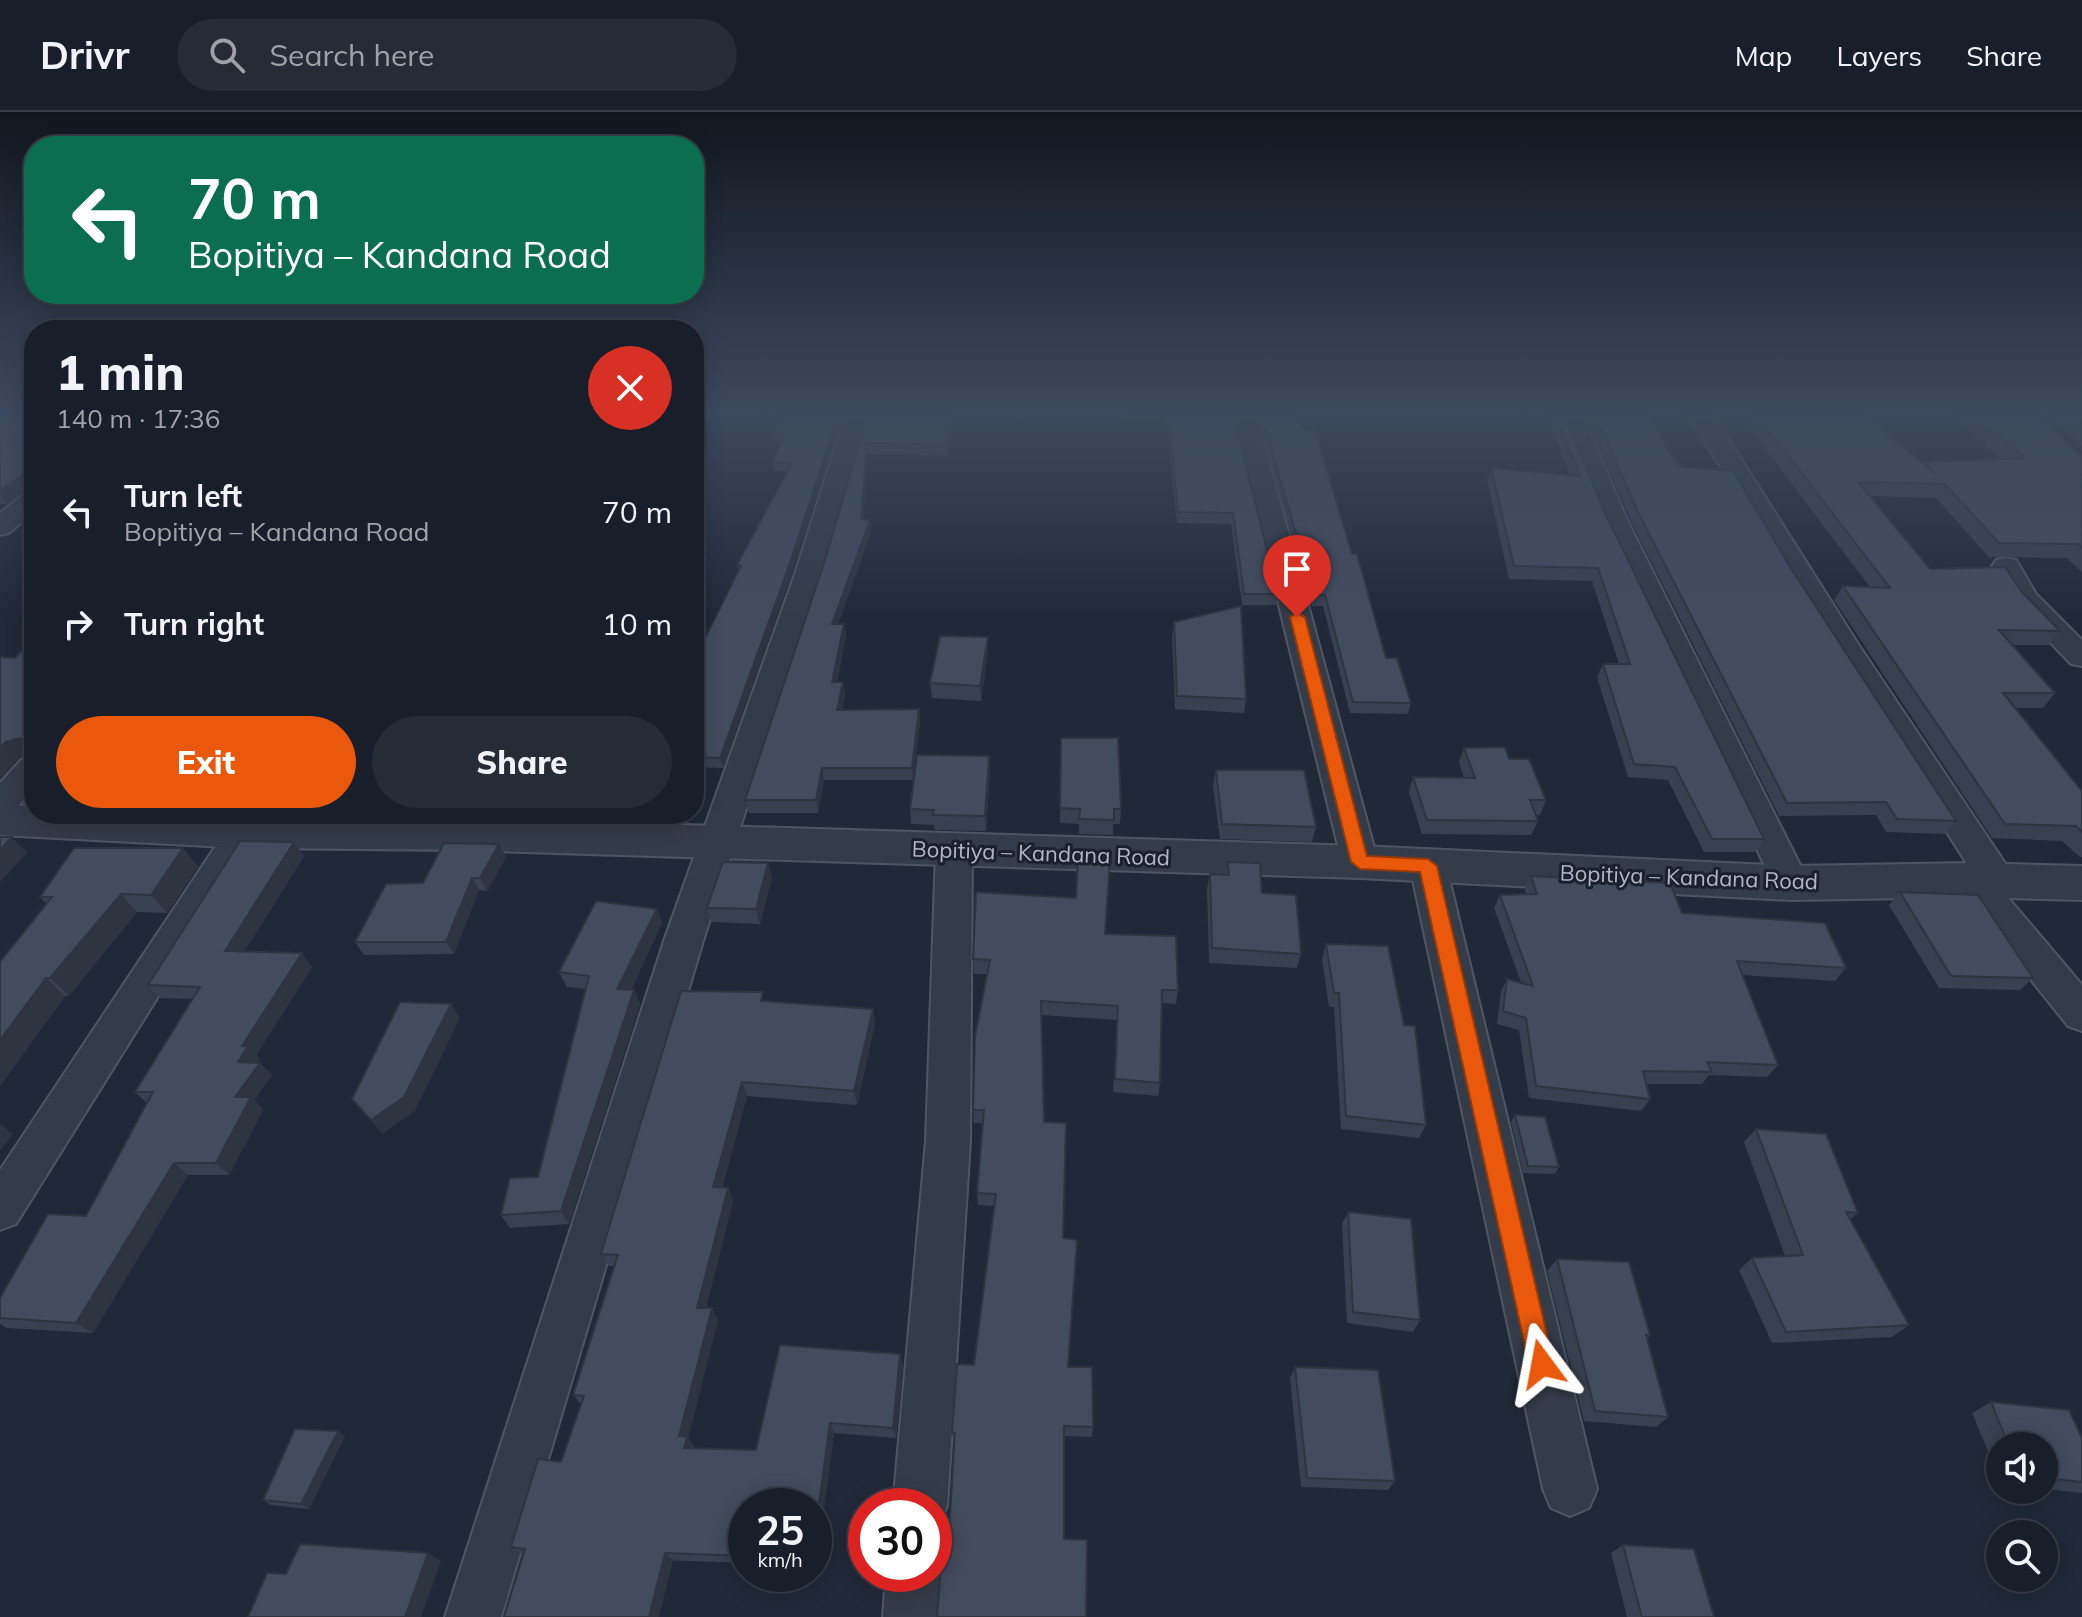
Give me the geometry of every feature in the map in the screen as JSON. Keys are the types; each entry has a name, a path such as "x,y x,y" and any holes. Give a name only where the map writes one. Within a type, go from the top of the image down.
{"street":[{"path":"473,1617 716,844 840,480"},
{"path":"1261,480 1360,862"},
{"path":"1598,480 1791,883"},
{"path":"1741,480 1985,881 2082,1014"},
{"path":"0,527 24,507"},
{"path":"2006,566 2024,598 2082,657"},
{"path":"0,804 24,778"},
{"name":"Bopitiya – Kandana Road","path":"0,820 24,820"},
{"path":"0,1209 249,824"},
{"name":"Bopitiya – Kandana Road","path":"467,824 716,844 1360,862 1791,883 2082,883"},
{"path":"921,1488 948,1141 954,851"},
{"path":"1428,866 1570,1489"},
{"path":"911,1617 913,1592"}],"building":[{"path":"0,480 16,480 0,490"},
{"path":"783,480 817,480 720,758 704,757 704,640 741,566 737,565"},
{"path":"848,480 864,480 861,519 870,520 832,624 844,624 832,682 843,682 837,710 919,709 912,768 822,768 816,800 745,800"},
{"path":"1175,480 1250,480 1278,594 1244,594 1233,513 1178,512"},
{"path":"1281,480 1330,480 1352,554 1357,554 1386,658 1397,658 1411,703 1353,702 1325,595 1314,595"},
{"path":"1494,480 1591,480 1764,839 1712,839 1675,767 1634,764 1603,664 1630,664 1598,568 1514,566"},
{"path":"1624,480 1739,480 1792,570 1956,821 1897,819 1886,802 1787,803"},
{"path":"1807,480 2082,480 2082,548 2078,544 1999,543 1945,484 1858,482 1930,569 2005,567 2022,592 2060,631 1999,630 2055,693 2003,693 2082,791 2082,832 2076,826 2005,824 1843,586 1890,588"},
{"path":"1241,606 1246,699 1177,696 1174,622"},
{"path":"940,636 988,637 980,686 930,683"},
{"path":"24,648 24,742 20,738 6,742 0,748 0,657 15,658"},
{"path":"1061,738 1118,738 1121,809 1114,809 1114,820 1079,819 1080,809 1060,808"},
{"path":"1505,747 1509,759 1529,759 1546,800 1530,800 1538,821 1427,820 1413,777 1475,778 1464,748"},
{"path":"917,755 989,756 985,816 933,815 934,810 910,809"},
{"path":"1216,770 1304,770 1316,827 1222,824"},
{"path":"0,837 12,837 0,850"},
{"path":"240,841 294,842 225,951 302,953 242,1046 248,1046 238,1062 260,1063 235,1097 251,1097 216,1163 174,1163 76,1323 0,1318 0,1298 48,1214 86,1216 153,1092 135,1092 200,987 148,985"},
{"path":"444,843 499,844 480,878 472,878 446,942 355,942 386,884 423,883"},
{"path":"74,848 183,848 151,895 121,894 50,978 46,978 0,1040 0,962 52,897 40,897"},
{"path":"1078,858 1110,859 1105,934 1176,936 1178,990 1162,990 1160,1083 1115,1079 1118,1006 1041,1001 1044,1122 1066,1123 1063,1238 1077,1240 1068,1367 1092,1367 1093,1427 1064,1426 1064,1539 1087,1540 1086,1617 937,1617 939,1592 952,1592 955,1433 952,1433 957,1364 974,1365 996,1194 977,1193 984,1110 973,1110 975,1037 990,960 973,959 976,892 1076,898"},
{"path":"723,862 768,863 756,909 707,908"},
{"path":"1227,862 1260,863 1262,893 1296,895 1301,954 1212,948 1210,874 1229,875"},
{"path":"1531,876 1670,883 1682,913 1825,923 1846,968 1737,961 1778,1065 1707,1062 1712,1072 1643,1071 1650,1099 1536,1086 1526,1018 1503,1011 1507,979 1533,986 1500,895 1537,894"},
{"path":"1900,892 1978,895 2033,978 1951,976"},
{"path":"596,901 657,909 617,989 634,990 561,1211 501,1215 510,1178 538,1177 589,976 559,972"},
{"path":"1326,944 1388,946 1404,1025 1415,1026 1426,1125 1346,1116 1339,993 1334,993"},
{"path":"681,991 763,992 761,1001 873,1009 854,1091 742,1082 713,1187 728,1188 697,1308 712,1308 679,1436 687,1437 684,1448 756,1450 780,1345 900,1354 893,1428 830,1423 821,1488 728,1488 728,1555 665,1553 649,1617 504,1617 525,1549 511,1547 538,1459 561,1462 584,1396 573,1395 618,1255 601,1254"},
{"path":"400,1002 451,1004 404,1097 371,1120 352,1099"},
{"path":"1515,1115 1545,1117 1559,1167 1528,1166"},
{"path":"1756,1129 1826,1134 1858,1213 1846,1212 1909,1325 1786,1332 1752,1258 1803,1255"},
{"path":"1348,1212 1411,1219 1420,1320 1353,1312"},
{"path":"1557,1259 1629,1262 1650,1335 1646,1335 1668,1417 1595,1411"},
{"path":"1295,1367 1378,1370 1395,1481 1307,1478"},
{"path":"1991,1402 2069,1410 2082,1438 2082,1482 2058,1479 2058,1432 2003,1432"},
{"path":"295,1429 338,1431 301,1504 263,1500"},
{"path":"300,1544 428,1553 405,1617 248,1617 267,1573 286,1574"},
{"path":"1623,1545 1694,1549 1714,1617 1642,1617"}],"route":[{"path":"1297,617 1360,862 1428,866 1542,1364"}]}
